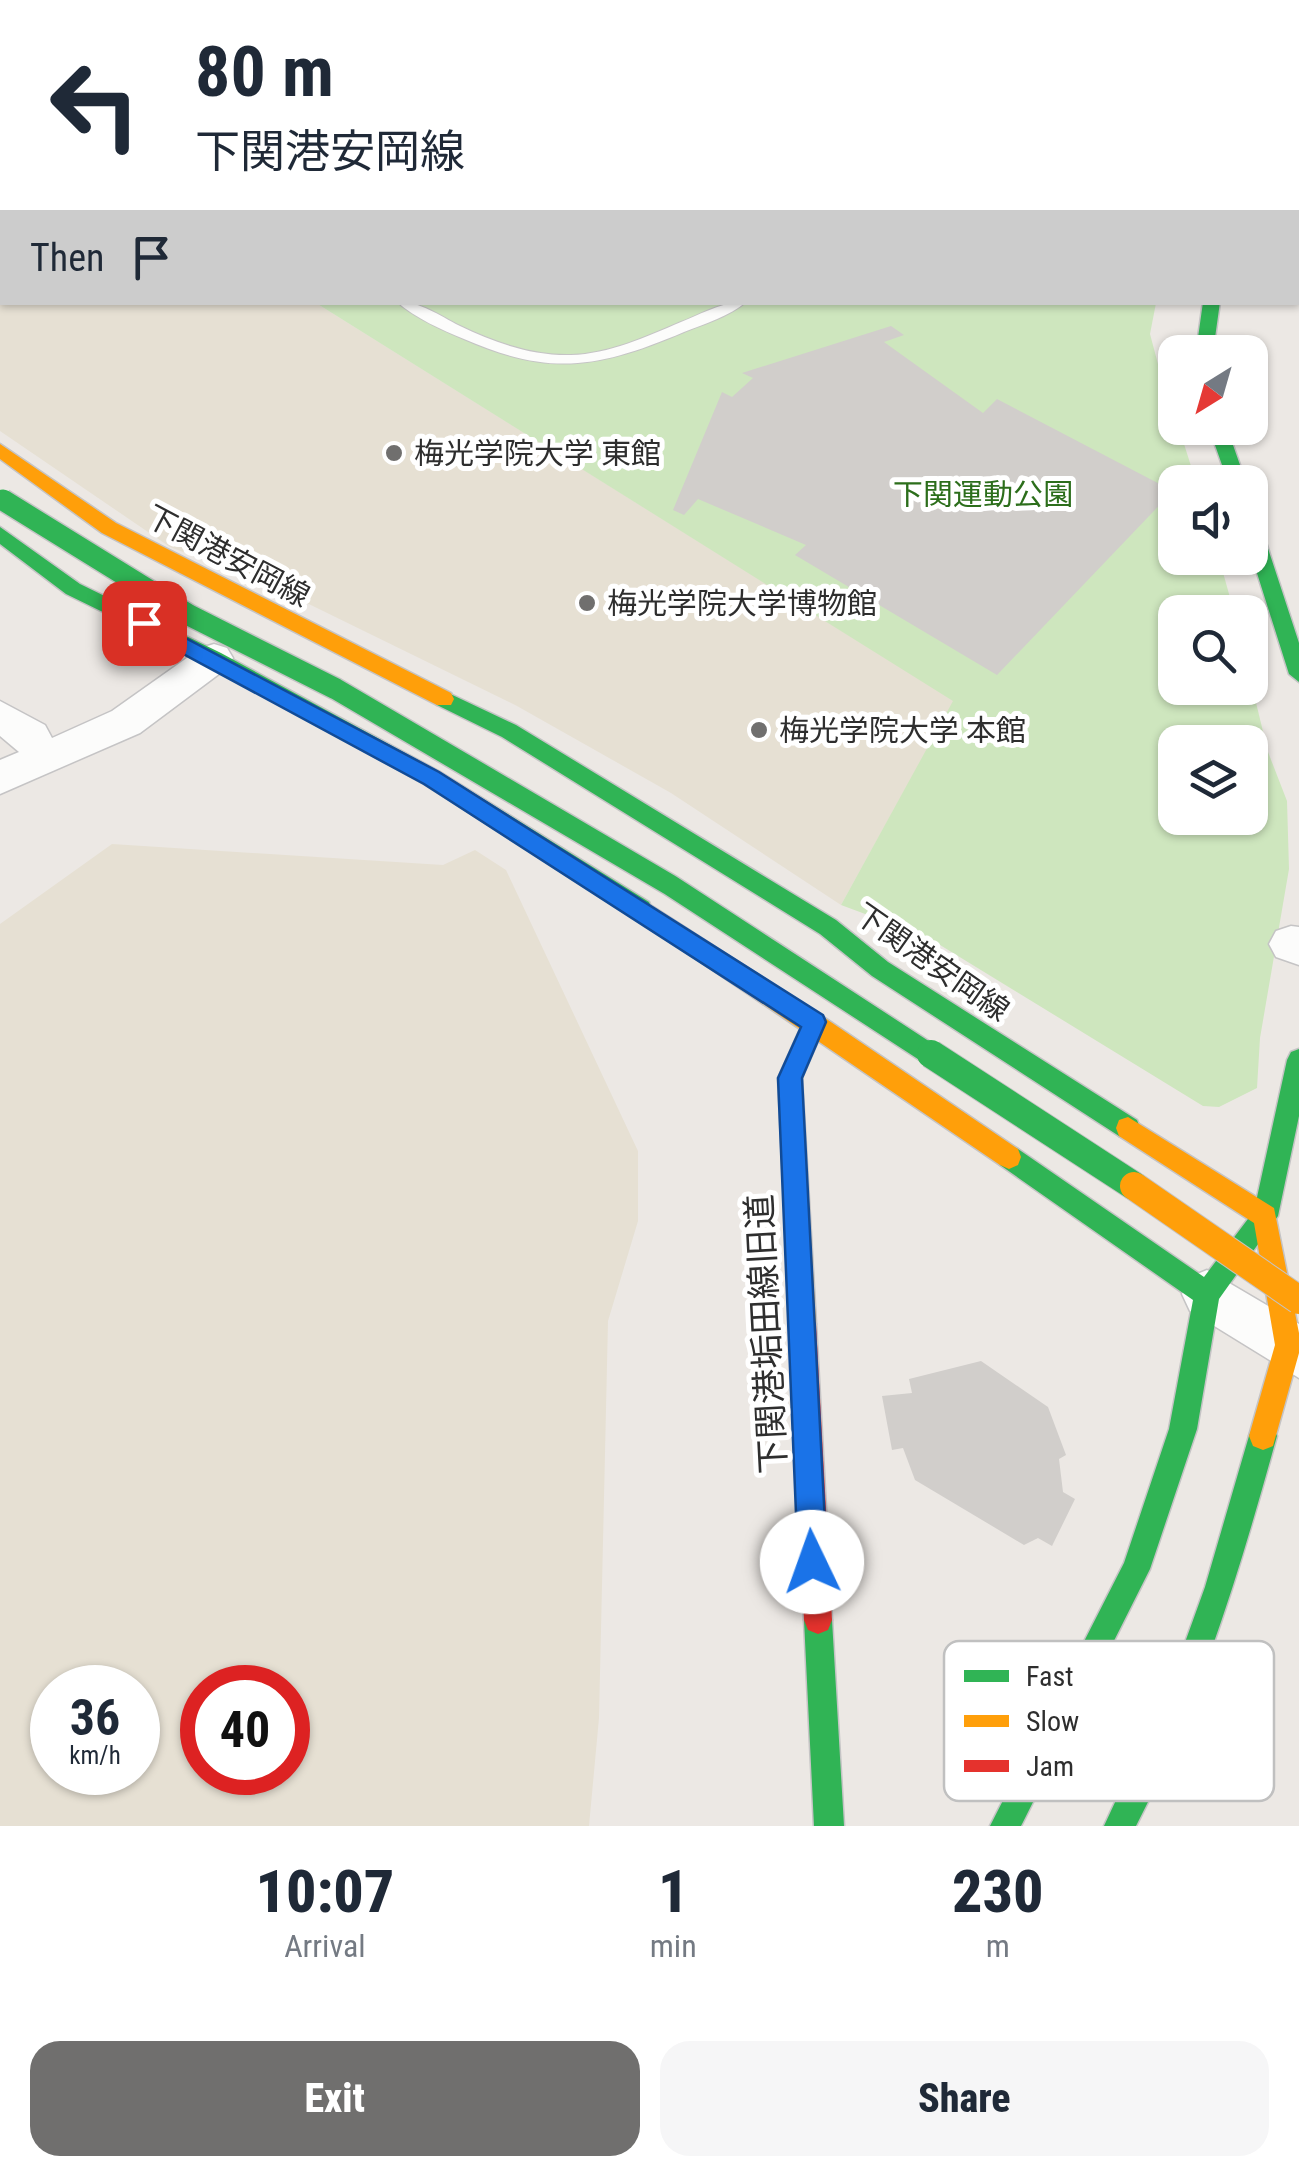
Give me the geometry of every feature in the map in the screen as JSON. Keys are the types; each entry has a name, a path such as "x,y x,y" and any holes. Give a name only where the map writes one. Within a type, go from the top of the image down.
{"main road":[{"path":"1207,335 1212,305"},
{"name":"下関港安岡線","path":"0,450 143,546 509,731 828,927 880,969 1282,1227"},
{"path":"2,499 189,615 336,688 670,885 1125,1180 1295,1333"},
{"path":"0,534 73,589 214,658 432,778 814,1022 1207,1294"},
{"path":"1268,561 1289,607 1299,674"},
{"name":"下関港垢田線旧道","path":"814,1022 790,1078 829,1826"},
{"path":"1202,1641 1218,1600 1295,1333 1282,1227 1299,1060"},
{"path":"1099,1641 1136,1569 1183,1430 1207,1294 1282,1227"},
{"path":"1005,1826 1018,1801"},
{"path":"1119,1826 1133,1801"}],"street":[{"path":"0,778 126,722 214,658"},
{"path":"0,716 31,736 41,758"},
{"path":"1207,1294 1295,1333"}],"lane":[{"path":"409,305 484,346 541,361 563,361 604,358 642,347 733,305"}],"shaded area":[{"path":"0,305 319,305 954,701 841,905 671,793 517,706 270,585 170,547 0,431"},
{"path":"112,844 443,865 475,850 506,870 638,1151 638,1221 608,1321 599,1718 589,1826 0,1826 0,924"}],"green space":[{"name":"下関運動公園","path":"319,305 1156,305 1150,334 1158,364 1158,445 1184,445 1191,465 1158,465 1158,575 1224,575 1229,595 1158,595 1158,705 1257,705 1261,725 1158,725 1158,835 1268,835 1268,752 1287,801 1289,869 1260,1038 1257,1088 1219,1107 1203,1106 927,937 841,905 953,701"}],"building":[{"path":"891,326 904,335 884,342 983,413 997,399 1158,483 1158,507 997,675 795,555 806,545 698,499 684,515 673,510 722,392 732,397 753,378 742,373"},
{"path":"981,1361 1048,1407 1066,1455 1059,1459 1063,1492 1075,1499 1052,1546 1038,1538 1024,1545 915,1480 903,1448 892,1450 882,1396 912,1393 909,1379"}],"traffic: fast":[{"path":"1207,335 1212,305"},
{"path":"1224,445 1231,465"},
{"path":"3,500 189,615 336,689 670,885 1134,1186"},
{"path":"0,534 73,589 214,658 432,778 641,909"},
{"path":"1267,575 1299,674"},
{"path":"444,699 509,731 828,927 880,969 1128,1128"},
{"path":"1099,1641 1136,1569 1183,1429 1207,1294 1265,1216 1299,1060"},
{"path":"1009,1157 1207,1294"},
{"path":"1201,1641 1263,1436"},
{"path":"818,1620 829,1826"},
{"path":"1005,1826 1018,1801"},
{"path":"1119,1826 1132,1801"}],"traffic: slow":[{"path":"0,450 109,528 444,699"},
{"path":"641,909 1009,1157"},
{"path":"803,1324 790,1078 814,1023"},
{"path":"1128,1128 1265,1216 1288,1345 1263,1436"},
{"path":"1134,1186 1299,1300"}],"traffic: jam":[{"path":"803,1324 818,1620"}],"place":[{"name":"梅光学院大学 東館","path":"394,453"},
{"name":"梅光学院大学博物館","path":"587,603"},
{"name":"梅光学院大学 本館","path":"759,730"}],"route":[{"path":"144,623 432,778 814,1022 790,1078 812,1562"}]}
